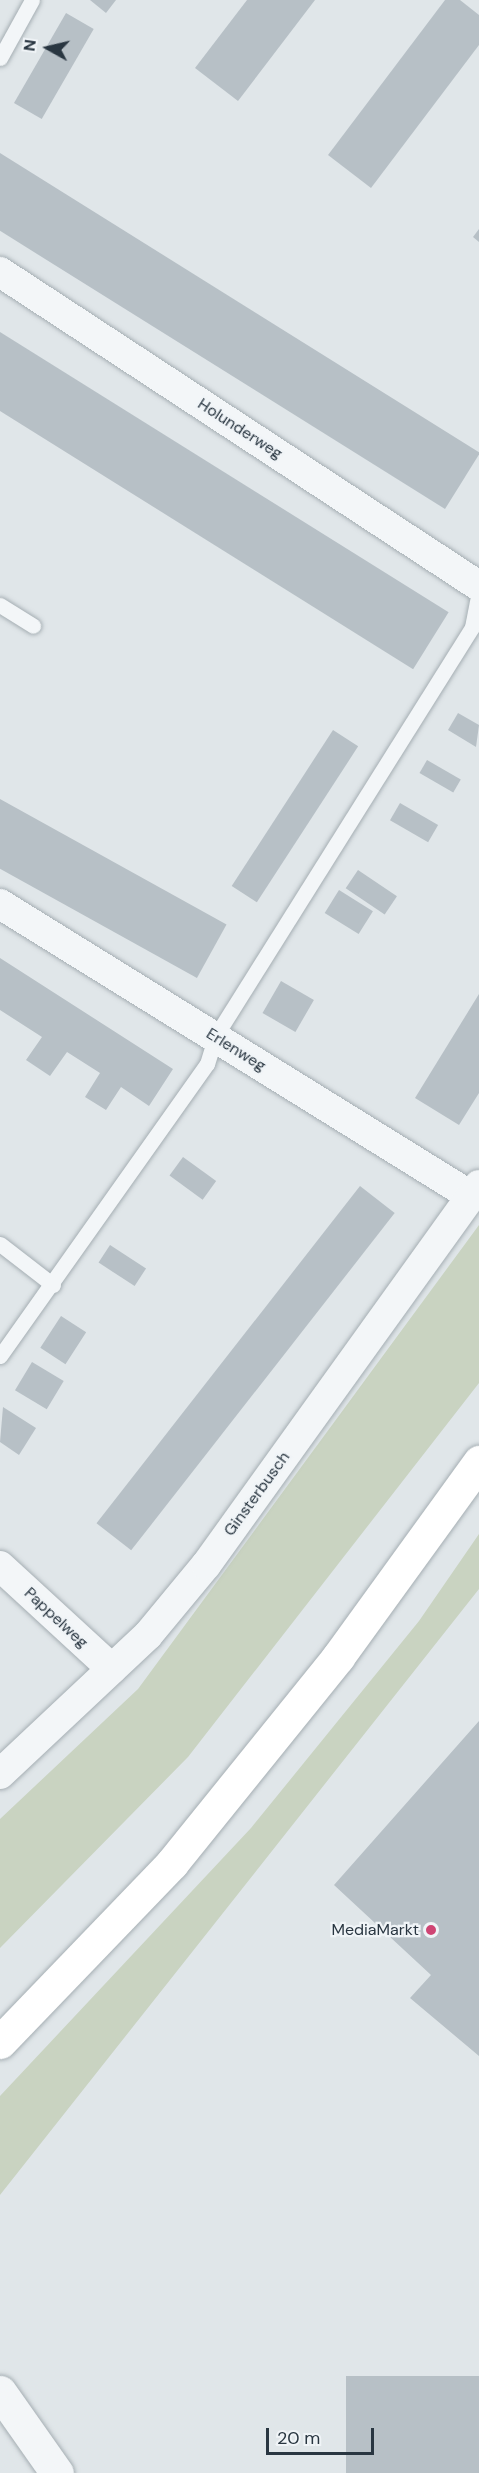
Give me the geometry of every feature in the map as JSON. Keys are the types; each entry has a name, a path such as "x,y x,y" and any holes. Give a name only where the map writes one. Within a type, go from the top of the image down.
{"highway":[{"path":"0,2042 172,1863 345,1648 479,1462"}],"street":[{"name":"Holunderweg","path":"0,272 479,586"},
{"name":"Erlenweg","path":"0,904 215,1037 475,1190"},
{"name":"Ginsterbusch","path":"0,1774 148,1635 206,1565 475,1190"},
{"name":"Pappelweg","path":"0,1566 112,1670"},
{"path":"0,2392 57,2473"}],"lane":[{"path":"0,58 32,0"},
{"path":"0,1356 53,1285 207,1064 215,1037 472,627 479,591"},
{"path":"0,605 33,626"},
{"path":"0,1244 53,1285"}],"green space":[{"path":"479,1225 479,1383 188,1757 0,1948 0,1819 138,1689"},
{"path":"479,1534 479,1589 0,2195 0,2096 251,1828 419,1621"}],"building":[{"path":"90,0 116,0 106,13"},
{"path":"247,0 315,0 238,101 195,68"},
{"path":"445,0 460,0 479,15 479,45 371,188 328,155"},
{"path":"66,13 94,29 42,119 14,103"},
{"path":"0,153 479,452 445,509 0,231"},
{"path":"479,229 479,242 473,237"},
{"path":"0,332 449,612 413,669 0,411"},
{"path":"458,713 479,725 476,747 448,730"},
{"path":"333,730 358,746 257,902 232,886"},
{"path":"427,760 461,780 453,792 420,773"},
{"path":"0,799 227,925 197,978 0,869"},
{"path":"400,803 438,825 428,842 390,820"},
{"path":"358,870 397,896 385,915 346,888"},
{"path":"339,890 373,911 359,934 325,913"},
{"path":"0,958 173,1069 149,1106 121,1087 106,1110 85,1097 100,1073 67,1052 50,1076 26,1060 42,1037 0,1010"},
{"path":"281,981 314,1000 295,1032 263,1013"},
{"path":"479,994 479,1093 459,1125 415,1098"},
{"path":"183,1157 216,1181 203,1200 169,1176"},
{"path":"360,1186 395,1213 131,1550 96,1523"},
{"path":"110,1245 146,1268 135,1286 99,1263"},
{"path":"61,1316 86,1332 65,1364 40,1348"},
{"path":"32,1362 64,1381 47,1409 15,1390"},
{"path":"3,1407 36,1428 19,1455 0,1442"},
{"name":"MediaMarkt","path":"479,1721 479,2056 410,1998 431,1975 334,1885"},
{"path":"346,2376 479,2376 479,2473 346,2473"}],"place":[{"name":"MediaMarkt","path":"431,1930"}]}
